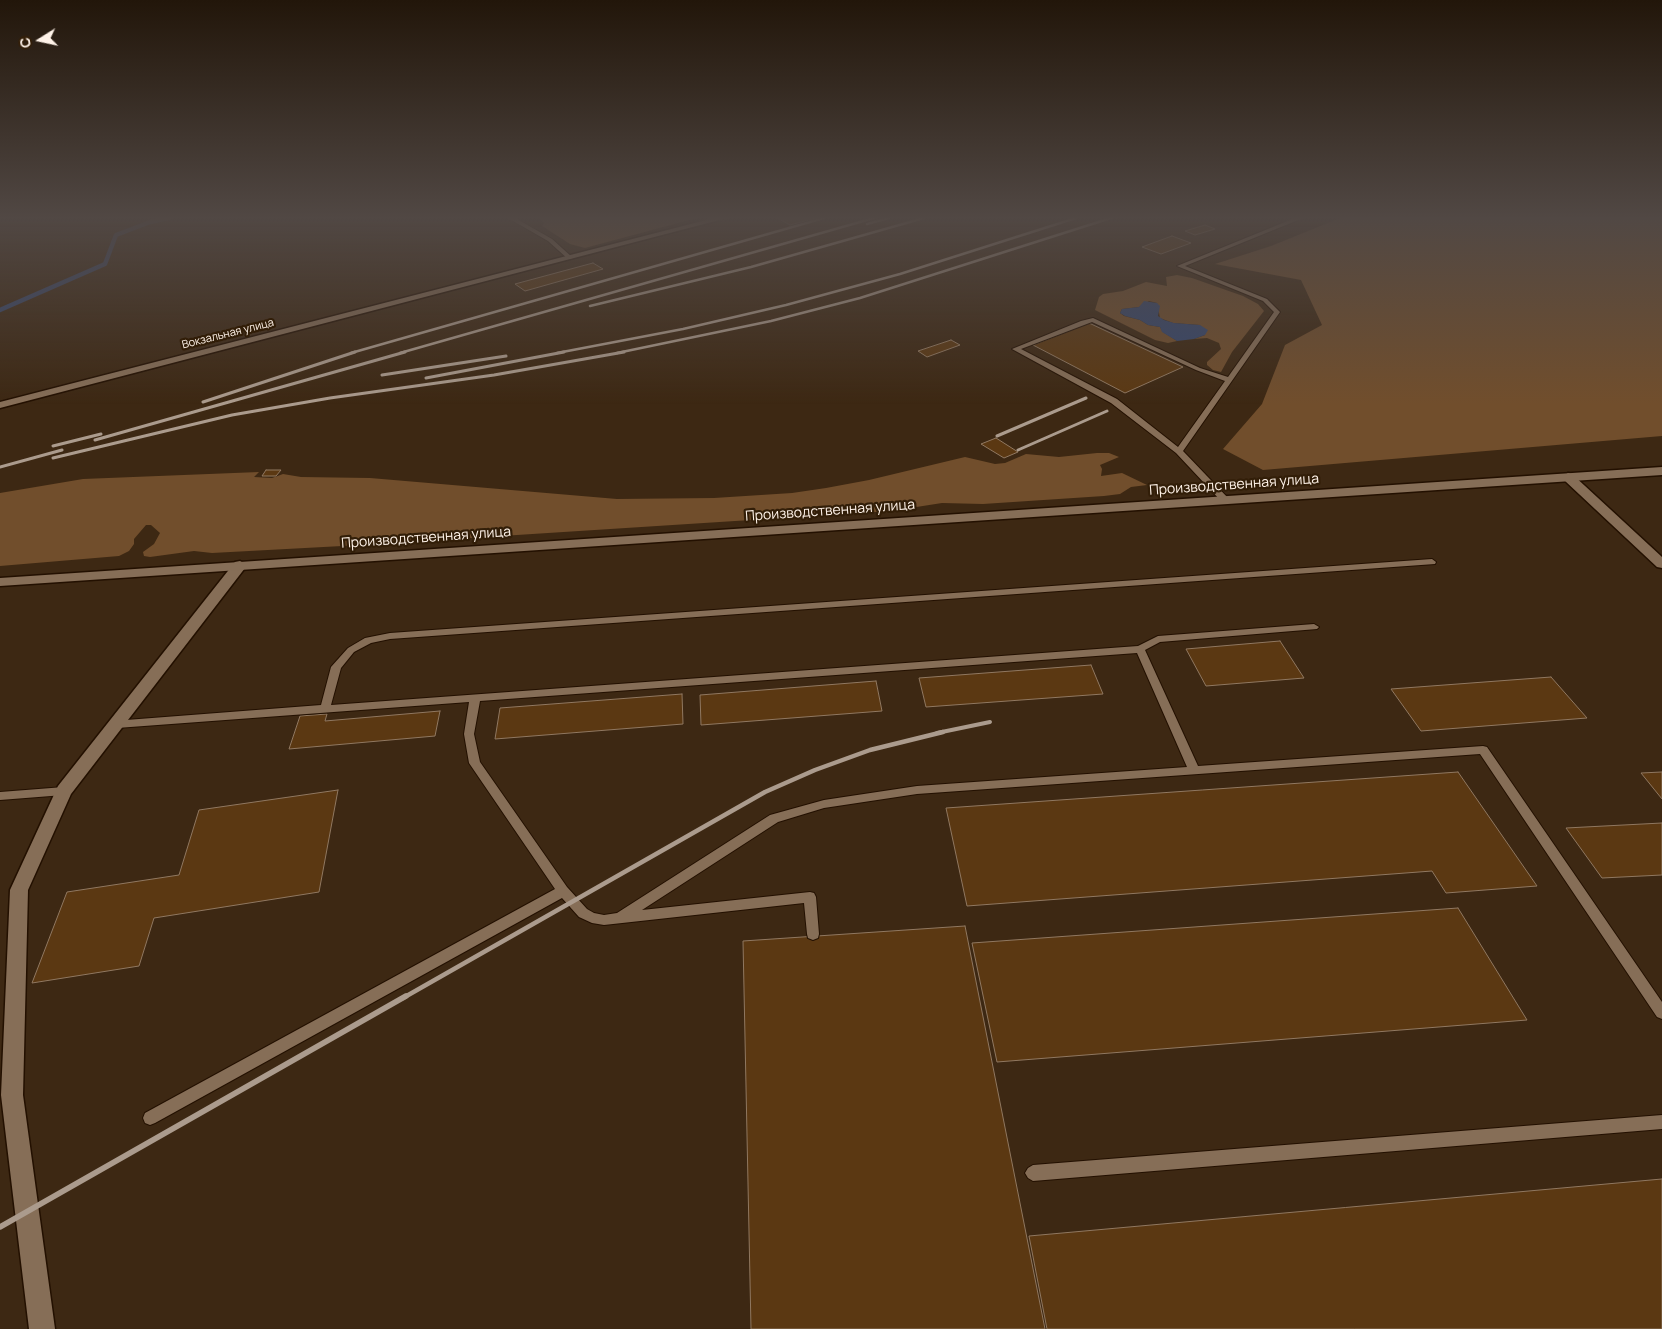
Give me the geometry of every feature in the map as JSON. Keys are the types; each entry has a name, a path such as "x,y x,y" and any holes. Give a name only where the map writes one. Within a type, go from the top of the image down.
{"street":[{"name":"Вокзальная улица","path":"0,406 485,280"},
{"name":"Производственная улица","path":"0,582 1662,471"},
{"path":"1568,477 1662,564"},
{"path":"42,1329 6,1098 19,890 64,791 240,565"}],"lane":[{"path":"1180,451 1277,312 1265,300 1215,280"},
{"path":"1225,500 1180,451 1107,396 1015,349 1083,322 1093,320 1198,369 1230,380"},
{"path":"325,708 336,667 350,650 368,640 390,636 1432,562"},
{"path":"117,724 325,708 474,700 1140,649 1158,639 1314,627"},
{"path":"1140,649 1194,770"},
{"path":"474,700 469,734 475,763 563,891 572,902 592,918 604,920 810,897 813,934"},
{"path":"620,918 774,818 824,804 917,790 1483,750 1662,1013"},
{"path":"0,796 64,791"},
{"path":"150,1118 563,891"},
{"path":"1033,1173 1662,1122"}],"shaded area":[{"path":"1166,280 1198,280 1243,296 1258,304 1264,311 1232,352 1221,372 1213,370 1207,365 1207,362 1221,349 1219,343 1207,338 1194,339 1205,335 1200,325 1173,323 1160,318 1157,303 1149,301 1139,307 1122,309 1120,313 1148,325 1160,327 1163,332 1177,341 1168,343 1155,340 1095,310 1099,297 1103,294 1123,291 1146,282 1167,286"},
{"path":"1301,280 1662,280 1662,436 1263,470 1223,449 1262,404 1285,345 1322,325"},
{"path":"1109,453 1119,457 1100,465 1102,469 1101,476 1122,473 1147,485 1131,487 1120,494 1104,496 983,504 942,503 891,511 361,545 212,553 194,551 150,557 144,556 143,552 154,544 160,533 151,525 146,525 134,539 134,544 129,551 119,556 0,566 0,493 83,479 259,472 254,477 272,478 283,474 301,477 370,478 617,499 714,498 792,493 826,488 869,480 965,457 995,464 1005,463 1026,454 1059,457"}],"water":[{"path":"1144,301 1157,303 1160,306 1158,316 1164,320 1174,323 1200,325 1208,330 1205,335 1194,339 1177,341 1162,332 1160,327 1148,325 1120,313 1122,309 1139,307"}],"building":[{"path":"530,280 564,280 525,291 515,284"},
{"path":"1089,323 1183,367 1125,393 1033,345"},
{"path":"951,340 960,345 927,357 918,351"},
{"path":"996,438 1018,452 1004,458 981,444"},
{"path":"266,470 281,470 276,476 262,476"},
{"path":"1280,641 1304,678 1206,686 1186,649"},
{"path":"1091,665 1103,694 926,707 919,678"},
{"path":"1551,677 1587,718 1421,731 1391,689"},
{"path":"876,681 882,711 701,725 700,695"},
{"path":"682,694 683,724 495,739 500,708"},
{"path":"440,711 435,736 289,749 300,716 327,714 325,721"},
{"path":"1458,772 1537,886 1446,893 1432,871 967,906 946,808"},
{"path":"1662,772 1662,799 1641,773"},
{"path":"338,790 319,892 154,918 139,966 32,983 67,892 179,875 199,810"},
{"path":"1662,823 1662,875 1602,878 1566,828"},
{"path":"1458,908 1527,1020 997,1062 972,943"},
{"path":"965,926 1045,1329 751,1329 743,941"},
{"path":"1662,1179 1662,1329 1047,1329 1029,1236"}],"waterway":[{"path":"0,310 68,280"}],"railway":[{"path":"351,353 607,280"},
{"path":"400,353 656,280"},
{"path":"590,306 697,280"},
{"path":"557,353 683,329 786,305 878,280"},
{"path":"617,353 771,321 860,298 916,280"},
{"path":"203,402 355,352"},
{"path":"95,440 405,352"},
{"path":"426,378 564,352"},
{"path":"53,458 232,415 330,398 494,375 624,352"},
{"path":"382,375 506,356"},
{"path":"997,436 1086,398"},
{"path":"1018,450 1107,411"},
{"path":"53,446 101,434"},
{"path":"0,467 62,450"},
{"path":"937,733 990,722"},
{"path":"403,998 765,792 815,770 870,750 943,732"},
{"path":"0,1227 406,996"}]}
